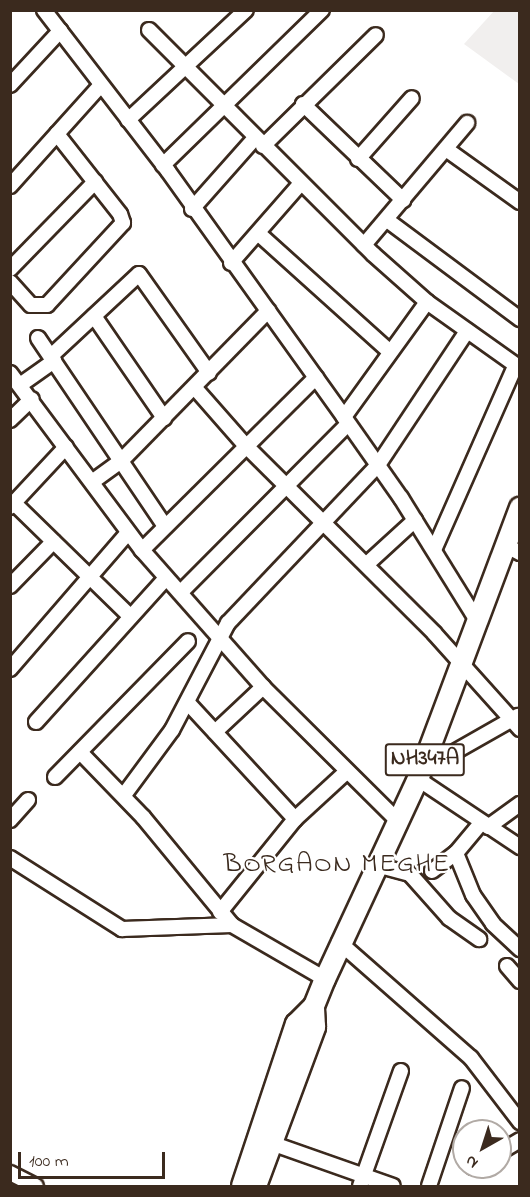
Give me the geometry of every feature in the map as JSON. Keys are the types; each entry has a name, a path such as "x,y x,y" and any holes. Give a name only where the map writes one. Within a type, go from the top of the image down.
{"highway":[{"name":"NH347A","path":"242,1186 296,1024 314,1006 339,942 380,866 399,822 419,775 476,619 512,549 519,507"},
{"name":"NH347A","path":"256,1186 315,1027 314,1006"}],"street":[{"path":"44,10 163,165 192,209 316,377 415,520 476,619"},
{"path":"128,120 246,10"},
{"path":"163,165 322,10"},
{"path":"149,30 364,245 427,302 517,367 434,550"},
{"path":"10,85 60,31"},
{"path":"192,209 259,142 376,35"},
{"path":"10,186 101,85"},
{"path":"358,159 412,98"},
{"path":"303,104 403,200"},
{"path":"364,245 467,123"},
{"path":"10,282 31,305 48,305 123,223 120,214 57,134"},
{"path":"446,149 519,202"},
{"path":"10,269 95,182"},
{"path":"231,263 259,234 301,183"},
{"path":"387,220 519,319"},
{"path":"259,234 390,352"},
{"path":"20,385 53,358 139,274 144,277 209,373"},
{"path":"181,592 287,487 346,420 390,352 427,302"},
{"path":"92,482 122,460 268,311"},
{"path":"94,316 164,418"},
{"path":"124,795 153,760 188,703 220,638 239,609 325,523 378,465 467,331"},
{"path":"38,338 164,525"},
{"path":"10,373 32,399 128,533 166,578 181,592 263,687 345,773 399,822"},
{"path":"142,550 164,525 316,377"},
{"path":"195,388 246,446 367,564 517,721 419,775 485,825 519,847"},
{"path":"10,420 32,399"},
{"path":"66,447 12,505 131,617"},
{"path":"367,564 415,520"},
{"path":"10,669 128,533"},
{"path":"10,586 53,542"},
{"path":"36,722 166,578"},
{"path":"55,777 188,640"},
{"path":"215,732 263,687"},
{"path":"188,703 295,819"},
{"path":"80,752 124,795 232,925 325,979"},
{"path":"220,912 295,819 345,773"},
{"path":"10,820 28,800"},
{"path":"432,871 456,853 485,825 519,804"},
{"path":"456,853 473,895 493,924 519,949"},
{"path":"10,858 122,929 232,925"},
{"path":"380,866 410,874 449,918 479,939"},
{"path":"339,942 471,1058 519,1119"},
{"path":"507,966 519,981"},
{"path":"362,1181 401,1071"},
{"path":"429,1186 462,1088"},
{"path":"271,1143 362,1181 393,1186"},
{"path":"10,1173 36,1186"}],"shaded area":[{"path":"494,11 519,11 519,84 464,44"}],"district":[{"name":"BORGAON MEGHE","path":"337,865"}]}
